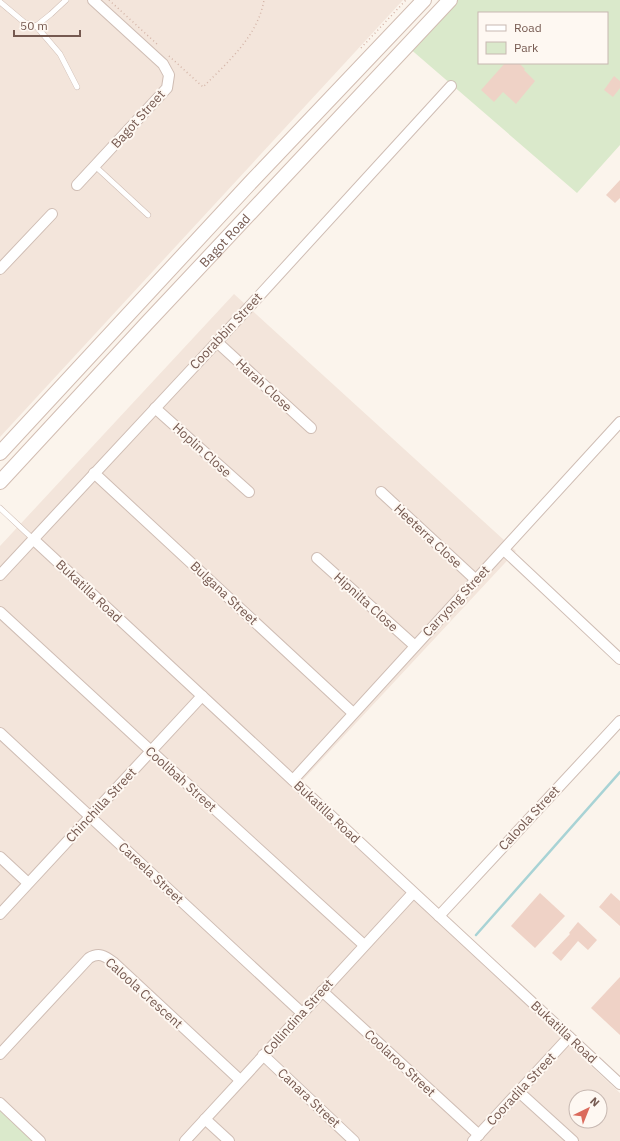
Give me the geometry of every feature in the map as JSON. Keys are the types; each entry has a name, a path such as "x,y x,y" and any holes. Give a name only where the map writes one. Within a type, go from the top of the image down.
{"main road":[{"name":"Bagot Road","path":"0,453 251,182 424,0"},
{"name":"Bagot Road","path":"0,482 152,317 450,0"}],"street":[{"name":"Bagot Street","path":"77,185 167,88 169,75 163,64 93,0"},
{"name":"Coorabbin Street","path":"0,575 217,342 451,86"},
{"path":"0,269 52,214"},
{"name":"Harah Close","path":"217,342 311,428"},
{"name":"Hoplin Close","path":"155,408 249,492"},
{"name":"Carryong Street","path":"293,780 620,422"},
{"name":"Bulgana Street","path":"94,473 353,713"},
{"name":"Heeterra Close","path":"380,492 476,580"},
{"name":"Bukatilla Road","path":"33,540 620,1084"},
{"path":"504,550 620,660"},
{"name":"Hipnilta Close","path":"317,558 415,646"},
{"name":"Coolibah Street","path":"0,612 150,751 364,945"},
{"name":"Chinchilla Street","path":"0,914 202,696"},
{"name":"Caloola Street","path":"439,916 620,721"},
{"name":"Careela Street","path":"0,733 302,1012"},
{"path":"0,857 28,883"},
{"name":"Collindina Street","path":"185,1141 413,893"},
{"name":"Caloola Crescent","path":"0,1054 88,958 97,954 113,962 240,1080"},
{"name":"Coolaroo Street","path":"322,991 476,1138"},
{"name":"Cooradila Street","path":"476,1138 569,1037"},
{"name":"Canara Street","path":"263,1055 354,1141"},
{"path":"519,1092 573,1141"},
{"path":"0,1103 40,1141"},
{"path":"205,1119 229,1141"}],"lane":[{"path":"36,26 44,21 66,0"},
{"path":"0,2 25,23 36,26 60,54 77,87"},
{"path":"95,166 148,215"},
{"path":"0,508 33,540"}],"path":[{"path":"109,0 158,46"},
{"path":"169,56 203,87 232,58 252,31 264,0"}],"shaded area":[{"path":"0,0 403,0 0,437"},
{"path":"234,294 516,551 302,781 459,929 530,1002 529,1008 620,1093 620,1141 0,1141 0,546"}],"green space":[{"path":"453,0 620,0 620,145 577,193 408,47"},
{"path":"0,1108 35,1141 0,1141"}],"building":[{"path":"504,64 520,64 535,81 516,104 503,92 494,102 481,90"},
{"path":"614,76 620,81 620,88 613,97 604,90"},
{"path":"620,180 620,198 615,203 606,195"},
{"path":"540,893 565,916 535,948 511,926"},
{"path":"611,893 620,901 620,926 599,907"},
{"path":"578,922 597,940 588,950 578,941 561,961 552,953 570,934 569,933"},
{"path":"620,977 620,1035 591,1008"}],"waterway":[{"path":"476,935 620,772"}]}
